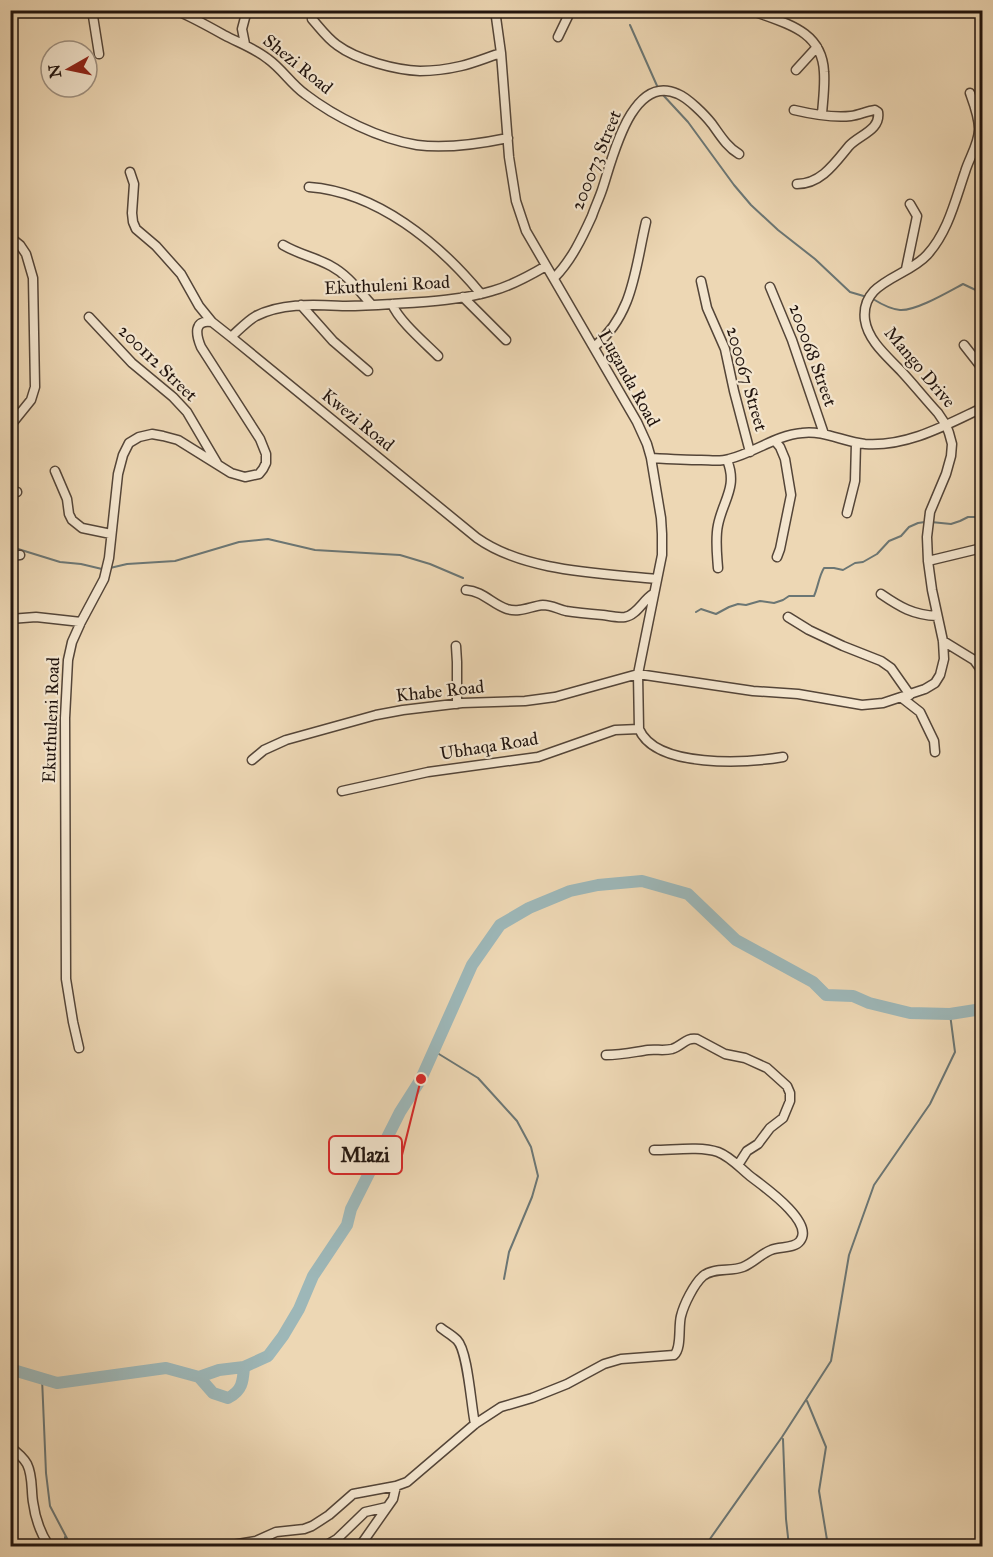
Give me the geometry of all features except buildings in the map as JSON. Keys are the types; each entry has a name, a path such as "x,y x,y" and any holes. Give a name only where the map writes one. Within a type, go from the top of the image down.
{"street":[{"path":"16,12 55,10"},
{"path":"92,10 97,39"},
{"name":"Shezi Road","path":"175,10 245,44 270,60 303,93 354,124 417,145 444,146 508,138"},
{"path":"245,44 242,29 247,10"},
{"name":"Luganda Road","path":"495,10 501,53 509,157 516,201 526,231 637,422 651,458 661,518 662,555 638,674 639,729"},
{"path":"558,37 571,10"},
{"path":"750,10 800,30 808,35 817,47 824,70 822,114"},
{"path":"312,19 336,45 349,53 380,64 402,68 420,71 463,66 501,53"},
{"path":"796,70 817,47"},
{"name":"200073 Street","path":"554,278 572,255 591,217 626,122 642,99 650,94 669,91 677,93 709,121 732,150 739,154"},
{"name":"Mango Drive","path":"638,674 753,691 798,694 862,705 906,697 930,686 940,675 944,659 943,641 928,561 927,523 946,474 952,444 946,425 938,413 872,338 865,319 866,305 872,291 926,256 936,244 949,220 977,141 979,129 970,93"},
{"path":"794,110 849,116 875,110 878,112 879,120 850,145 842,157 828,170 812,182 796,184"},
{"name":"Kwezi Road","path":"130,172 134,184 132,213 136,229 156,246 181,274 199,306 212,322 489,546 514,558 539,564 594,573 657,579"},
{"path":"309,187 338,192 385,210 448,258 481,294"},
{"path":"906,269 917,216 910,204"},
{"path":"594,347 605,339 626,305 646,222"},
{"path":"10,237 20,244 26,254 33,278 35,387 31,400 10,426"},
{"path":"284,245 301,255 324,262 342,273 372,304"},
{"name":"Ekuthuleni Road","path":"231,337 255,316 270,311 301,305 392,304 463,297 493,291 546,266"},
{"name":"200067 Street","path":"701,281 707,308 724,349 750,452"},
{"name":"200068 Street","path":"770,287 792,340 824,434"},
{"path":"463,297 506,340"},
{"path":"392,304 401,319 438,356"},
{"path":"301,305 333,341 368,371"},
{"name":"200112 Street","path":"89,317 132,363 187,412 219,466"},
{"name":"Ekuthuleni Road","path":"79,1048 66,979 65,729 68,660 72,642 104,579 109,558 118,474 123,454 129,443 139,437 152,434 178,440 219,466 245,477 259,474 266,463 266,454 260,439 197,338 196,332 200,324 212,322"},
{"path":"964,345 982,368"},
{"path":"651,458 727,460 787,436 814,432 856,443 881,444 935,430 982,408"},
{"path":"775,441 783,451 791,495 777,557"},
{"path":"847,513 855,480 856,443"},
{"path":"718,568 718,525 730,487 731,473 727,460"},
{"path":"55,471 67,499 72,520 82,528 111,534"},
{"path":"928,561 982,548"},
{"path":"466,590 482,594 509,610 542,605 583,614 620,617 634,614 653,594"},
{"path":"881,594 914,613 937,616"},
{"path":"10,619 36,617 81,622"},
{"path":"788,617 809,630 881,661 891,668 906,697 920,712 934,741 934,752"},
{"path":"943,641 974,660 982,671"},
{"path":"456,646 457,704"},
{"name":"Khabe Road","path":"252,760 258,753 273,745 347,723 403,710 555,697 638,674"},
{"path":"639,729 642,736 657,748 689,758 724,762 783,757"},
{"name":"Ubhaqa Road","path":"342,791 428,772 538,757 615,730 639,729"},
{"path":"606,1055 670,1050 693,1038 724,1053 757,1063 778,1076 788,1086 790,1093 790,1101 783,1118 770,1128 758,1144 747,1151 738,1165"},
{"path":"226,1546 256,1541 276,1532 312,1526 353,1494 396,1486 412,1478 475,1424 501,1407 567,1384 612,1361 649,1356 670,1356 677,1353 681,1316 686,1301 704,1275 713,1271 742,1267 772,1250 793,1246 801,1240 801,1227 792,1211 723,1154 714,1151 654,1150"},
{"path":"441,1328 456,1339 461,1346 475,1424"},
{"path":"10,1447 27,1464 35,1511 40,1529 49,1546"},
{"path":"360,1546 393,1499 396,1486"},
{"path":"325,1546 337,1539 365,1512 387,1507"},
{"path":"163,1546 198,1546"}],"waterway":[{"path":"630,25 658,88"},
{"path":"663,95 688,122 751,205 850,292 867,297"},
{"path":"873,299 900,310 923,304 963,284 982,293"},
{"path":"931,522 951,524 968,517 982,517"},
{"path":"696,612 701,609 716,614 738,604 746,605 760,601 774,603 789,596 814,596 824,568 843,570 855,563 863,562 877,554 889,541 901,536 909,527 925,522"},
{"path":"110,568 127,564 175,561 239,542 268,539 315,550 400,555 430,564 463,578"},
{"path":"10,549 18,549 60,562 102,569"},
{"path":"10,1369 57,1383 166,1368 199,1377 219,1370 244,1367 268,1356 299,1309 313,1276 347,1225 351,1209 400,1112 421,1079 472,965 500,925 529,908 570,891 598,885 642,881 688,894 736,940 813,982 826,995 853,996 869,1003 910,1013 950,1014 982,1009"},
{"path":"705,1546 782,1437 831,1361 849,1255 874,1185 930,1104 955,1052 950,1014"},
{"path":"434,1051 478,1078 517,1121 531,1147 538,1176 532,1197 509,1252 504,1279"},
{"path":"199,1377 213,1393 228,1398 241,1386 244,1367"},
{"path":"42,1378 46,1473 50,1506 71,1546"},
{"path":"807,1401 826,1447 819,1491 828,1546"},
{"path":"783,1439 789,1546"},
{"path":"65,1537 65,1546"}],"place":[{"name":"Mlazi","path":"421,1079"}]}
